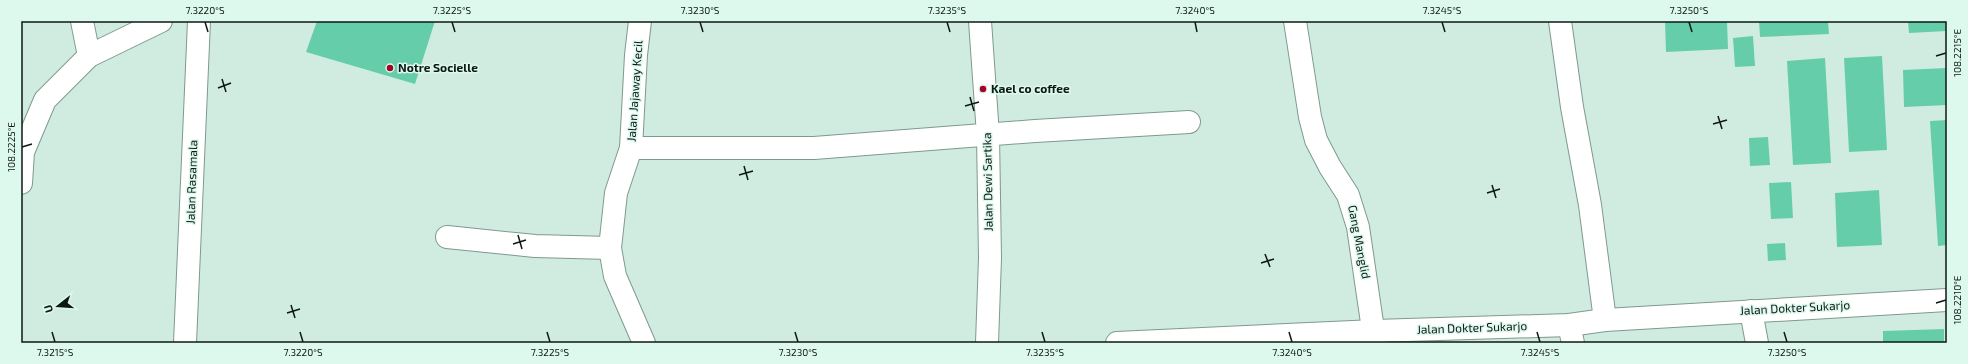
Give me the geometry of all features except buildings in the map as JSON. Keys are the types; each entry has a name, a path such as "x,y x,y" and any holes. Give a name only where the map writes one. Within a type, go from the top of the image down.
{"street":[{"path":"82,21 89,56"},
{"path":"21,182 23,152 45,100 89,56 161,21"},
{"name":"Jalan Rasamala","path":"185,343 199,21"},
{"name":"Jalan Jajaway Kecil","path":"640,21 636,55 631,148 616,192 610,248 615,276 644,343"},
{"name":"Jalan Dewi Sartika","path":"980,21 988,135 990,258 988,343"},
{"name":"Gang Manglid","path":"1295,21 1310,117 1316,140 1323,155 1348,195 1358,227 1375,337"},
{"path":"1560,21 1572,107 1591,212 1605,320"},
{"path":"631,148 814,148 1035,131 1189,122"},
{"path":"447,237 535,246 610,248"},
{"name":"Jalan Dokter Sukarjo","path":"1117,343 1571,334 1605,320 1947,300"},
{"path":"1751,311 1757,343"}],"place":[{"name":"Notre Socielle","path":"390,68"},
{"name":"Kael co coffee","path":"983,89"}]}
